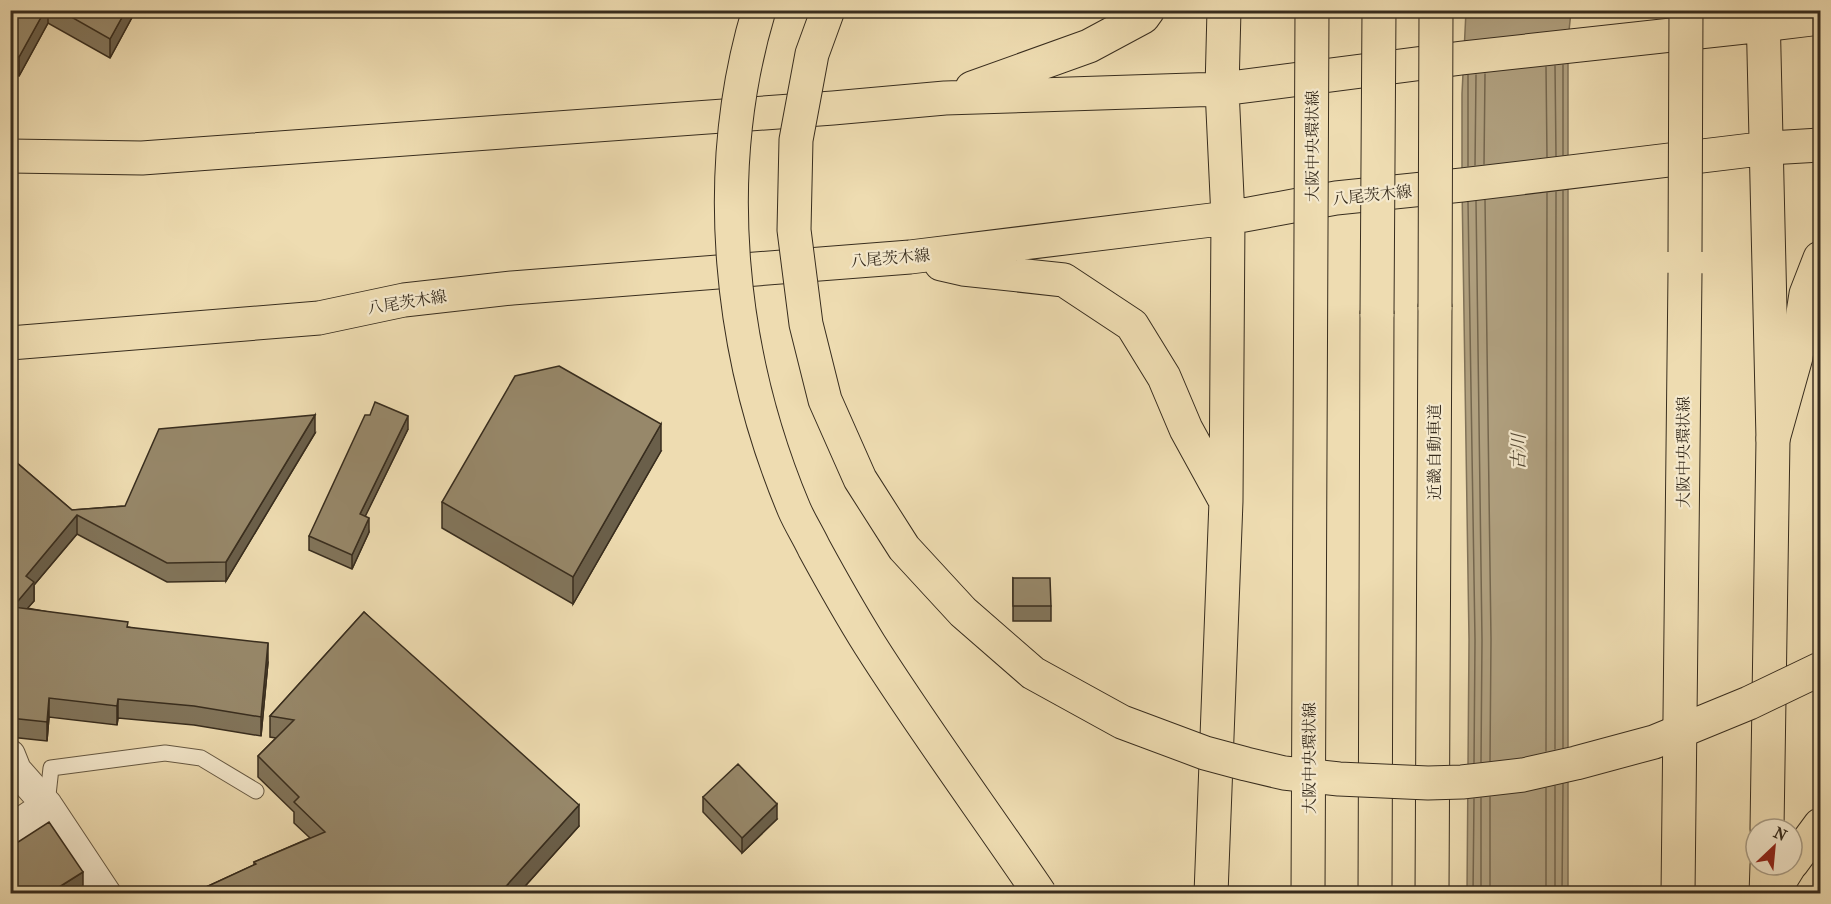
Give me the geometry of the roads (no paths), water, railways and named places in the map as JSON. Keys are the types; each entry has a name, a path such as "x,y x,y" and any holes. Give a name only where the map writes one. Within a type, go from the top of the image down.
{"main road":[{"path":"759,10 749,43 733,135 731,224 741,321 758,408 794,510 843,603 909,707 1040,894"},
{"path":"828,10 812,54 796,140 794,230 806,324 825,400 860,479 904,548 963,612 1033,673 1122,723 1205,753 1284,772 1339,779 1428,783 1462,782 1523,775 1654,742 1749,704 1821,669"},
{"path":"945,98 1089,46 1143,17 1148,10"},
{"path":"1211,894 1226,501 1228,218 1222,89 1224,10"},
{"name":"大阪中央環状線","path":"1308,894 1312,10"},
{"path":"1375,894 1379,10"},
{"name":"近畿自動車道","path":"1432,894 1436,10"},
{"name":"大阪中央環状線","path":"1678,894 1686,10"},
{"path":"10,156 142,158 945,98 1222,89 1462,58 1582,46 1763,18 1821,18"},
{"path":"1763,18 1768,148 1773,440 1767,817"},
{"name":"八尾茨木線","path":"10,344 319,318 404,300 512,288 910,257 1228,218 1336,198 1768,148 1821,145"},
{"path":"910,257 963,269 1064,280 1132,325 1164,377 1186,429 1226,501"},
{"path":"1773,440 1796,357 1806,294 1821,258"},
{"path":"1804,847 1821,825"},
{"path":"1766,894 1767,877"},
{"path":"1772,894 1783,877"}],"street":[{"path":"10,755 16,770 47,805 106,894"},
{"path":"10,830 47,805"}],"lane":[{"path":"47,805 51,768 165,753 201,758 256,791"}],"water":[{"name":"古川","path":"1466,11 1571,11 1568,41 1568,893 1467,893 1469,640 1462,185 1462,94"}]}
